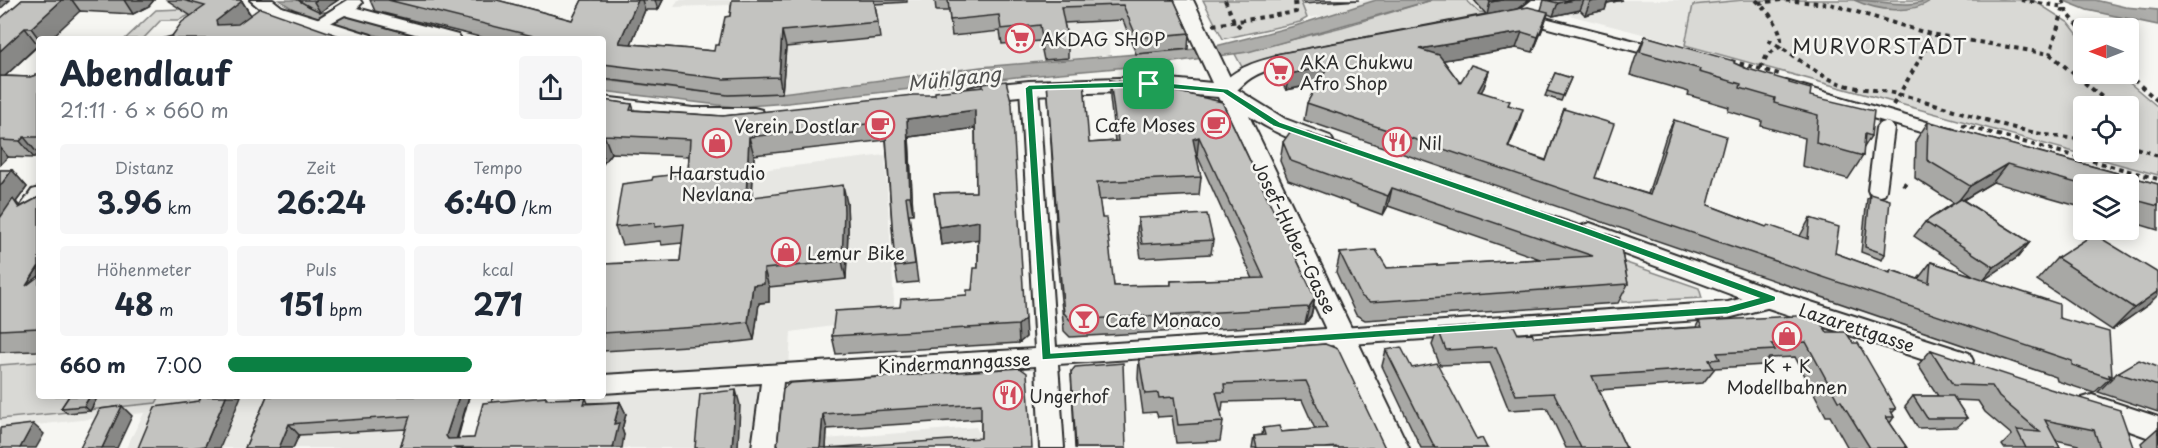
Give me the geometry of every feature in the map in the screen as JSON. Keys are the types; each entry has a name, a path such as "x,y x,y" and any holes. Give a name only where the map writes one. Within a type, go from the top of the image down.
{"main road":[{"name":"Josef-Huber-Gasse","path":"1183,0 1395,448"},
{"path":"266,10 319,22 356,36"},
{"path":"954,96 1029,88 1149,84 1225,91 1277,124 1347,149"},
{"path":"606,104 693,115 772,114"},
{"name":"Lazarettgasse","path":"1573,226 1771,298 1986,370"},
{"path":"2072,399 2158,429"}],"street":[{"path":"1523,15 1536,4 1546,0"},
{"path":"319,22 347,8 442,36"},
{"path":"1503,17 1523,15 1684,59"},
{"path":"1225,91 1240,75 1261,65 1316,54"},
{"path":"1758,79 1887,123 1967,139"},
{"path":"1029,88 1052,448"},
{"path":"1877,190 1887,123"},
{"path":"0,251 36,199"},
{"name":"Kindermanngasse","path":"606,384 1344,338 1728,310 1771,298"},
{"path":"764,448 773,372"},
{"path":"468,448 480,399"}],"path":[{"path":"1226,0 1234,21 1241,28"},
{"path":"1213,25 1296,12 1295,0"},
{"path":"2021,0 2064,7"},
{"path":"1757,1 1830,4 1930,33 2050,54 2101,96"},
{"path":"1757,1 1781,33 1781,46"},
{"path":"2062,1 2073,22"},
{"path":"2050,54 2064,7"},
{"path":"1887,123 1896,94 1926,49 1930,33"},
{"path":"1768,40 1781,46 1830,80 1862,90 1896,94 1987,123 2049,139 2073,140"},
{"path":"1758,79 1762,60 1768,53 1781,46"},
{"path":"2138,84 2158,101"},
{"path":"2139,149 2158,156"},
{"path":"1903,186 1908,180"}],"shaded area":[{"path":"678,0 1118,0 1132,32 1108,36 1110,55 981,67 781,93 730,5 674,7"},
{"path":"1203,0 1300,0 1307,18 1300,22 1223,39"},
{"path":"1300,0 1427,0 1307,18"},
{"path":"1432,0 1466,0 1479,12 1503,14 1242,67 1235,54 1342,27"},
{"path":"1466,0 1743,1 1693,5 1685,45 1569,15 1546,18 1479,12"},
{"path":"1743,0 2033,0 2069,23 2073,28 2073,84 2131,84 2158,107 2158,175 2111,162 2139,162 2139,96 2073,96 2073,152 1685,45 1693,5"},
{"path":"181,9 190,15 179,20 161,20 146,36 128,36 156,10"},
{"path":"885,155 895,317 791,332 787,404 826,439 976,427 986,448 126,448 144,413 0,429 0,261 36,211 36,399 606,399 606,327 715,322 727,174"},
{"path":"1615,259 1699,288 1702,298 1622,302"},
{"path":"36,362 36,399 158,399 156,403 0,419 0,365"}],"water":[{"path":"279,0 298,0 320,11 416,36 379,36 301,14"},
{"name":"Mühlgang","path":"1376,0 1432,0 1248,52 1151,65 735,107 606,91 606,80 728,95 782,93 981,67 1208,48 1295,26"},
{"path":"1854,0 1912,4 1932,0 1914,8 1894,10 1873,7"},
{"path":"2062,0 2095,0 2125,7 2158,10 2158,25 2139,21 2139,18 2125,18 2087,10"}],"building":[{"path":"22,0 62,0 31,28 25,28 0,51 0,19"},
{"path":"183,0 242,1 216,21 217,25 238,24 260,8 339,36 172,36 182,22 205,6"},
{"path":"388,0 497,0 572,20 582,0 638,0 619,43 714,51 715,45 719,45 725,17 730,16 732,0 874,0 878,22 782,31 779,77 724,79 606,64 606,36 533,36"},
{"path":"948,0 1174,0 1189,33 1137,38 1123,5 1061,7 1068,42 1043,44 1040,25 1001,29 999,15 950,20"},
{"path":"1545,0 1574,0 1558,3"},
{"path":"1528,7 1548,12 1538,37 1522,32 1419,49 1439,55 1460,83 1471,65 1489,71 1478,91 1510,101 1508,105 1523,109 1508,147 1546,161 1564,109 1614,124 1595,178 1650,195 1674,120 1726,136 1708,205 1766,227 1768,225 1808,239 1810,218 1839,227 1835,253 1890,273 1891,270 1929,283 1931,262 2059,304 2059,318 2109,332 2112,376 2109,375 2110,378 2072,365 2072,361 1307,103 1328,66 1289,74 1276,54"},
{"path":"1645,36 1734,61 1745,68 1811,89 1810,96 1874,111 1871,136 1865,134 1863,156 1816,143 1818,115 1774,103 1775,98 1740,88 1741,84 1699,72 1700,69 1640,52"},
{"path":"1555,73 1571,78 1563,96 1547,91"},
{"path":"36,75 36,137 24,137 20,141 0,140 0,76 30,77"},
{"path":"1110,80 1161,88 1222,102 1315,298 1309,307 1070,320 1064,313 1055,220 1057,220 1047,81 1084,81 1089,143 1118,141","holes":["1199,137 1264,278 1171,281 1171,285 1114,286 1106,218 1102,218 1097,182 1201,177 1193,139"]},
{"path":"1006,81 1012,104 1025,319 1018,325 832,336 835,311 900,307 901,299 967,295 967,290 972,290 974,268 978,268 979,221 939,227 934,193 976,192 975,110 907,119 910,196 906,196 915,264 895,267 885,122 749,137 746,198 843,185 842,261 764,269 764,284 753,285 748,322 606,333 606,264 680,261 684,224 655,227 655,223 615,227 622,184 652,180 653,177 688,173 690,139 606,135 606,100 632,104 630,110 723,116 913,95 935,95 935,92 983,87 983,84"},
{"path":"1928,122 2121,174 2073,174 2073,182 2007,164 1970,186 1927,160"},
{"path":"1293,128 1619,238 1628,284 1370,302 1361,296 1340,253 1376,250 1387,268 1593,256 1392,188 1388,196 1291,161 1283,142"},
{"path":"0,170 12,170 0,186"},
{"path":"2139,179 2158,184 2158,206 2139,201"},
{"path":"1870,194 1890,200 1885,254 1865,247"},
{"path":"13,199 19,208 36,199 36,271 26,286 36,278 36,328 0,330 0,218"},
{"path":"1961,199 2030,242 1994,267 1925,222"},
{"path":"1207,214 1213,240 1142,244 1138,218"},
{"path":"2085,240 2104,240 2158,273 2158,291 2134,308 2057,258"},
{"path":"1816,315 1827,332 1846,332 1853,343 1858,343 1896,409 1890,409 1894,417 1886,417 1907,448 1870,448 1841,401 1838,401 1806,342 1771,344 1775,350 1717,353 1720,359 1709,360 1713,368 1592,376 1626,448 1581,448 1554,393 1516,395 1496,347 1446,350 1438,329 1513,324 1518,334 1532,333 1534,337 1702,327 1699,321"},
{"path":"1325,344 1338,349 1385,448 1257,448 1254,436 1265,435 1263,428 1279,426 1281,432 1327,428 1306,381 1224,384 1225,392 1216,392 1223,422 1178,425 1174,397 1159,398 1158,393 1145,394 1139,359"},
{"path":"1401,347 1412,368 1437,363 1477,440 1482,438 1487,448 1435,448 1386,350"},
{"path":"1931,350 2120,410 2133,447 2136,448 2100,448 2094,430 2045,420 2060,448 2026,448 2017,430 2040,432 1999,397 1992,386 1953,385"},
{"path":"2139,360 2158,367 2158,386 2117,373"},
{"path":"1123,363 1126,448 1076,448 1071,372 1075,367"},
{"path":"1020,368 1027,373 1032,448 826,448 981,438 981,404 823,414 820,448 777,448 783,389 790,383"},
{"path":"736,390 732,448 695,448 700,394"},
{"path":"1913,396 1953,396 1967,418 1927,418"},
{"path":"67,399 88,399 84,406 61,408"},
{"path":"200,399 225,399 205,446 138,448 155,407 199,401"},
{"path":"266,399 458,399 446,436 448,439 474,438 483,403 525,399 586,399 584,404 620,402 614,424 619,423 613,448 400,448 410,416 289,424 279,448 245,448"},
{"path":"122,406 102,448 80,448 100,409"},
{"path":"33,424 20,448 0,448 0,428"}],"place":[{"name":"AKDAG SHOP","path":"1020,38"},
{"name":"AKA Chukwu Afro Shop","path":"1279,71"},
{"name":"Cafe Moses","path":"1216,124"},
{"name":"Verein Dostlar","path":"880,125"},
{"name":"Nil","path":"1397,142"},
{"name":"Haarstudio Nevlana","path":"717,143"},
{"name":"Lemur Bike","path":"786,252"},
{"name":"Cafe Monaco","path":"1084,319"},
{"name":"K + K Modellbahnen","path":"1787,336"},
{"name":"Ungerhof","path":"1008,395"}],"district":[{"name":"MURVORSTADT","path":"1880,46"}],"route":[{"path":"1149,84 1225,91 1277,124 1326,143 1584,230 1771,298 1728,310 1046,357 1029,88 1149,84"}]}
